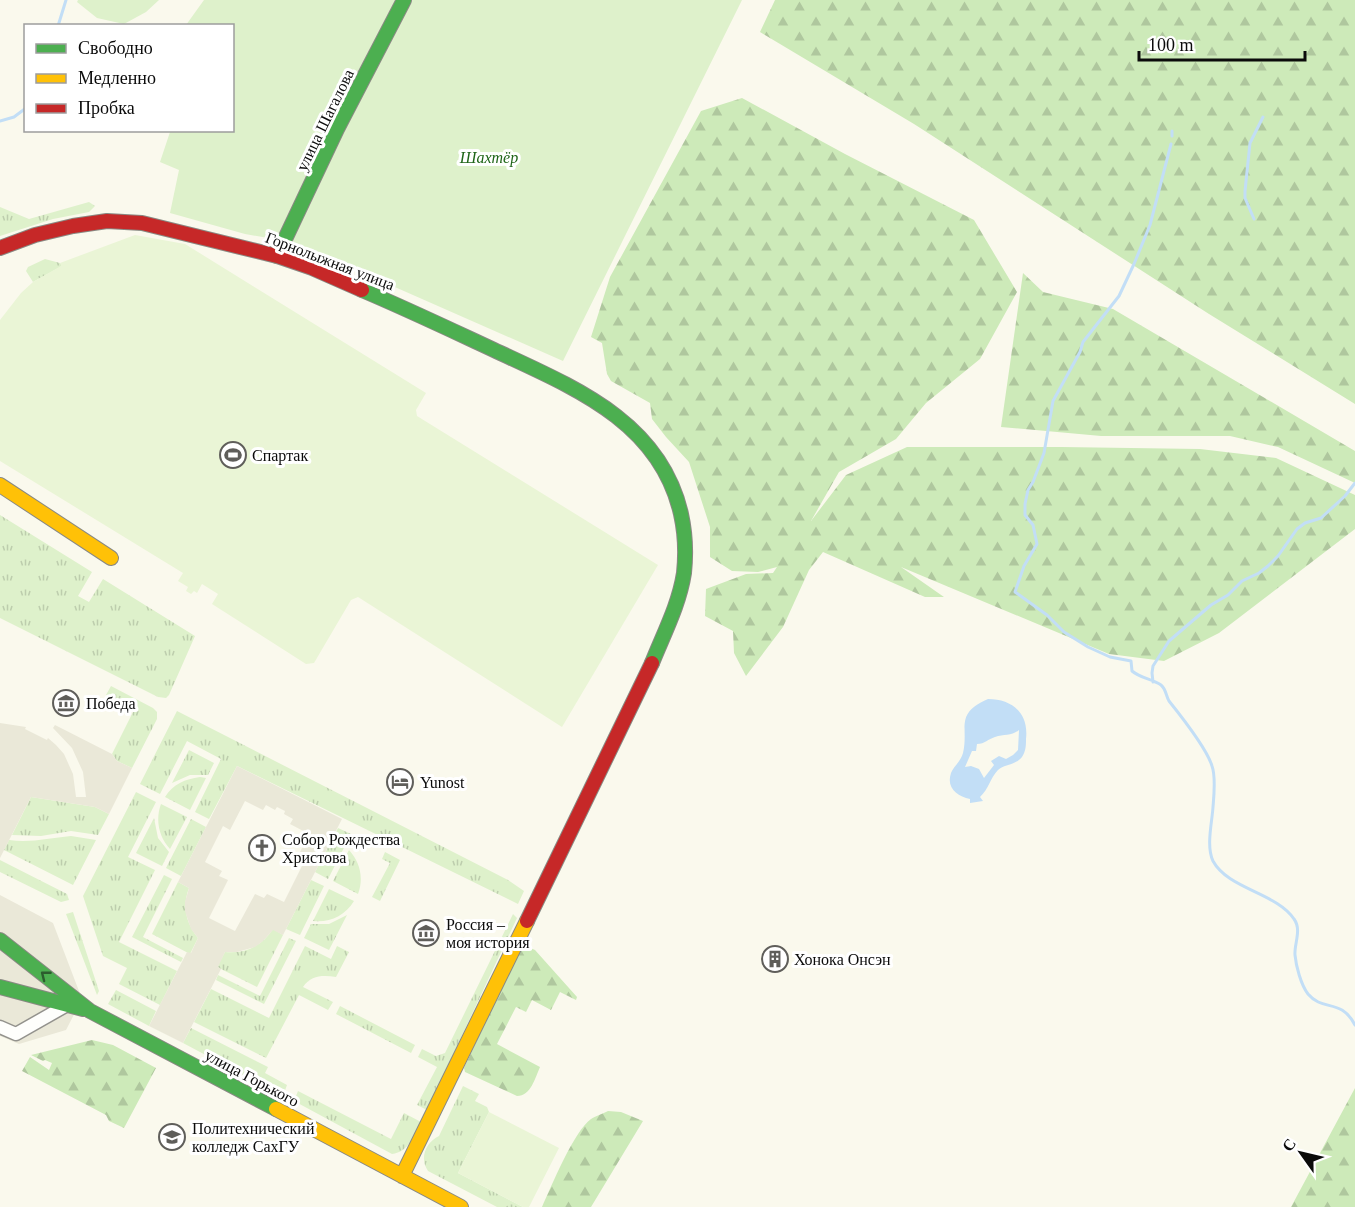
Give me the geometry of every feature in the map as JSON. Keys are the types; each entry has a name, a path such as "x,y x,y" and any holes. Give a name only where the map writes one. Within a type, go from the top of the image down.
{"street":[{"name":"улица Шагалова","path":"277,256 337,129 404,0"},
{"name":"Горнолыжная улица","path":"0,248 35,235 73,226 107,221 142,223 277,256 312,268 398,305 565,383 607,408 648,446 664,469 677,498 684,530 684,572 677,603 641,688 402,1176"},
{"path":"0,485 111,558"},
{"name":"улица Горького","path":"0,940 90,1011 461,1207"},
{"name":"улица Горького","path":"0,987 90,1011"},
{"path":"0,1027 16,1034 67,1005"}],"green space":[{"path":"78,0 159,0 146,12 124,24 97,18 77,2"},
{"name":"Шахтёр","path":"204,0 742,0 563,361 279,236 274,239 245,234 170,213 179,170 160,162 170,132 234,132 234,24 187,24"},
{"path":"775,0 1355,0 1355,404 1209,314 914,124 760,32"},
{"path":"742,98 974,220 1017,292 980,359 926,403 896,439 839,472 811,521 846,475 907,447 1200,449 1276,458 1355,495 1355,529 1219,633 1164,661 1109,654 901,567 944,597 925,597 823,552 809,570 783,627 746,676 734,653 733,631 705,616 706,589 746,574 773,573 777,567 758,572 732,571 710,557 710,527 689,462 652,419 650,403 611,381 607,374 602,343 591,337 610,277 701,111"},
{"path":"89,202 95,206 89,212 53,219 0,236 0,207 29,219"},
{"name":"Спартак","path":"135,235 185,244 426,393 416,410 417,416 658,565 562,727 358,597 351,600 314,663 306,664 212,604 218,594 202,584 197,593 194,591 191,594 186,591 188,587 178,581 183,573 0,461 0,320 21,293 33,282 61,266 60,263"},
{"path":"45,259 60,263 62,266 33,282 26,271 28,267"},
{"path":"1023,273 1043,292 1113,309 1355,451 1355,483 1278,447 1230,436 1101,436 1001,427"},
{"path":"0,515 92,572 78,596 89,602 103,579 195,636 166,698 158,697 0,618"},
{"path":"111,686 157,712 157,719 132,768 117,761 112,754 134,710 106,695"},
{"path":"177,711 508,880 524,891 518,904 237,766 209,819 195,812 221,759 187,741 160,794 140,784"},
{"path":"189,750 214,763 208,775 190,775 172,783"},
{"path":"200,777 206,778 190,810 165,797 180,783"},
{"path":"136,792 156,802 128,857 155,870 119,942 177,971 160,1005 119,984 127,968 103,956 83,896"},
{"path":"31,797 95,807 109,814 98,835 71,831 41,836 12,835"},
{"path":"161,804 187,817 170,849 159,828 158,816"},
{"path":"154,818 158,838 169,852 162,866 136,853"},
{"path":"191,819 206,827 181,876 166,868"},
{"path":"338,828 351,834 328,879 315,872"},
{"path":"71,836 96,840 73,885 4,850 9,840 32,841"},
{"path":"349,850 360,870 361,882 358,894 333,881"},
{"path":"385,852 400,860 380,901 372,897 390,863 382,859"},
{"path":"0,860 67,894 69,900 61,902 0,872"},
{"path":"164,875 172,879 143,937 183,958 181,962 132,937"},
{"path":"311,880 324,886 300,935 286,929"},
{"path":"178,882 189,888 186,914 198,938 190,954 152,934"},
{"path":"329,889 354,901 346,911 336,917 325,921 313,921"},
{"path":"73,912 99,991 97,995 66,914"},
{"path":"513,914 517,918 427,1110 417,1105 437,1067 418,1057 422,1049 436,1056 445,1053"},
{"path":"347,915 329,950 304,938 311,924 329,924"},
{"path":"273,929 283,935 257,987 217,967 225,952 239,952 252,948 264,940"},
{"path":"289,938 296,941 264,1004 216,980 218,975 260,996"},
{"path":"305,946 331,959 337,946 349,952 336,977 318,977 310,980 303,987 333,1002 328,1010 299,995 266,1058 194,1022 211,989 269,1018"},
{"path":"526,946 535,950 577,997 576,1000 560,992 551,1010 532,1000 526,1012 516,1007 497,1044 540,1067 529,1090 517,1096 465,1072 464,1068 521,947"},
{"path":"116,990 156,1011 149,1026 108,1004"},
{"path":"340,1006 415,1045 411,1053 336,1014"},
{"path":"191,1028 268,1067 265,1073 287,1085 283,1096 183,1043"},
{"path":"92,1040 113,1045 156,1068 124,1128 109,1121 106,1115 22,1071 30,1057 49,1070 52,1063 31,1055"},
{"path":"463,1086 479,1094 475,1101 487,1107 489,1112 458,1173 523,1207 497,1207 428,1171 425,1166 424,1156 427,1146 439,1136"},
{"path":"1355,1088 1355,1207 1291,1207"},
{"path":"298,1091 391,1139 404,1113 421,1122 407,1146 398,1153 392,1154 294,1101"},
{"path":"608,1111 621,1112 643,1121 591,1207 542,1207 577,1135 591,1119"},
{"path":"489,1112 559,1148 529,1207 523,1207 458,1173"}],"shaded area":[{"path":"0,723 26,727 25,729 47,740 48,738 56,745 64,754 73,774 76,797 86,797 83,772 72,748 53,728 55,725 112,754 117,761 132,768 109,814 95,807 31,797 0,858"},
{"path":"237,766 342,819 283,935 273,930 255,947 237,952 225,952 218,967 221,969 183,1043 149,1026 187,952 191,953 198,938 191,929 185,911 189,888 178,882","holes":["245,801 263,810 266,805 275,810 277,807 285,811 284,814 293,819 290,824 309,834 295,862 302,866 284,902 267,894 264,898 255,894 235,931 209,918 228,880 219,876 222,871 205,862 223,826 230,830"]},
{"path":"0,895 53,923 82,999 66,1030 19,1044 0,1036"}],"water":[{"path":"988,699 1004,702 1017,709 1025,722 1026,746 1020,760 995,773 980,797 983,801 970,803 970,799 961,796 951,787 950,778 952,770 963,753 967,716 977,705","holes":["1019,730 1018,750 1006,759 999,756 991,761 994,765 984,778 979,769 971,766 965,767 972,751 976,751 977,744"]}],"waterway":[{"path":"59,24 66,0"},
{"path":"0,121 14,117 24,110"},
{"path":"1254,219 1245,198 1245,191 1250,143 1263,117"},
{"path":"1172,131 1172,136"},
{"path":"1171,144 1150,225 1134,264 1119,296 1083,342 1080,352 1053,401 1044,453 1028,490 1025,504 1025,515 1033,525 1037,544 1024,566 1015,592 1047,615 1064,632 1110,657 1131,661 1132,671 1163,687 1169,701 1199,742 1212,766 1214,786 1210,842 1213,861 1230,878 1276,903 1294,919 1298,932 1296,959 1305,990 1320,1003 1344,1011 1355,1025"},
{"path":"1153,682 1153,666 1169,641 1211,605 1228,595 1242,581 1268,566 1297,529 1305,523 1321,518 1345,496 1355,483"}],"traffic: fast":[{"path":"277,256 337,129 404,0"},
{"path":"362,290 554,378 609,411 633,431 654,454 670,482 681,514 685,558 679,596 652,663"},
{"path":"0,940 90,1011 276,1109"},
{"path":"0,987 83,1009"}],"traffic: slow":[{"path":"0,485 111,558"},
{"path":"402,1176 527,921"},
{"path":"276,1109 461,1207"}],"traffic: jam":[{"path":"0,248 35,235 73,226 107,221 142,223 277,256 312,268 362,290"},
{"path":"527,921 652,663"}],"place":[{"name":"Спартак","path":"233,455"},
{"name":"Победа","path":"66,703"},
{"name":"Yunost","path":"400,782"},
{"name":"Собор Рождества Христова","path":"262,848"},
{"name":"Россия – моя история","path":"426,933"},
{"name":"Хонока Онсэн","path":"775,959"},
{"name":"Политехнический колледж СахГУ","path":"172,1137"}]}
